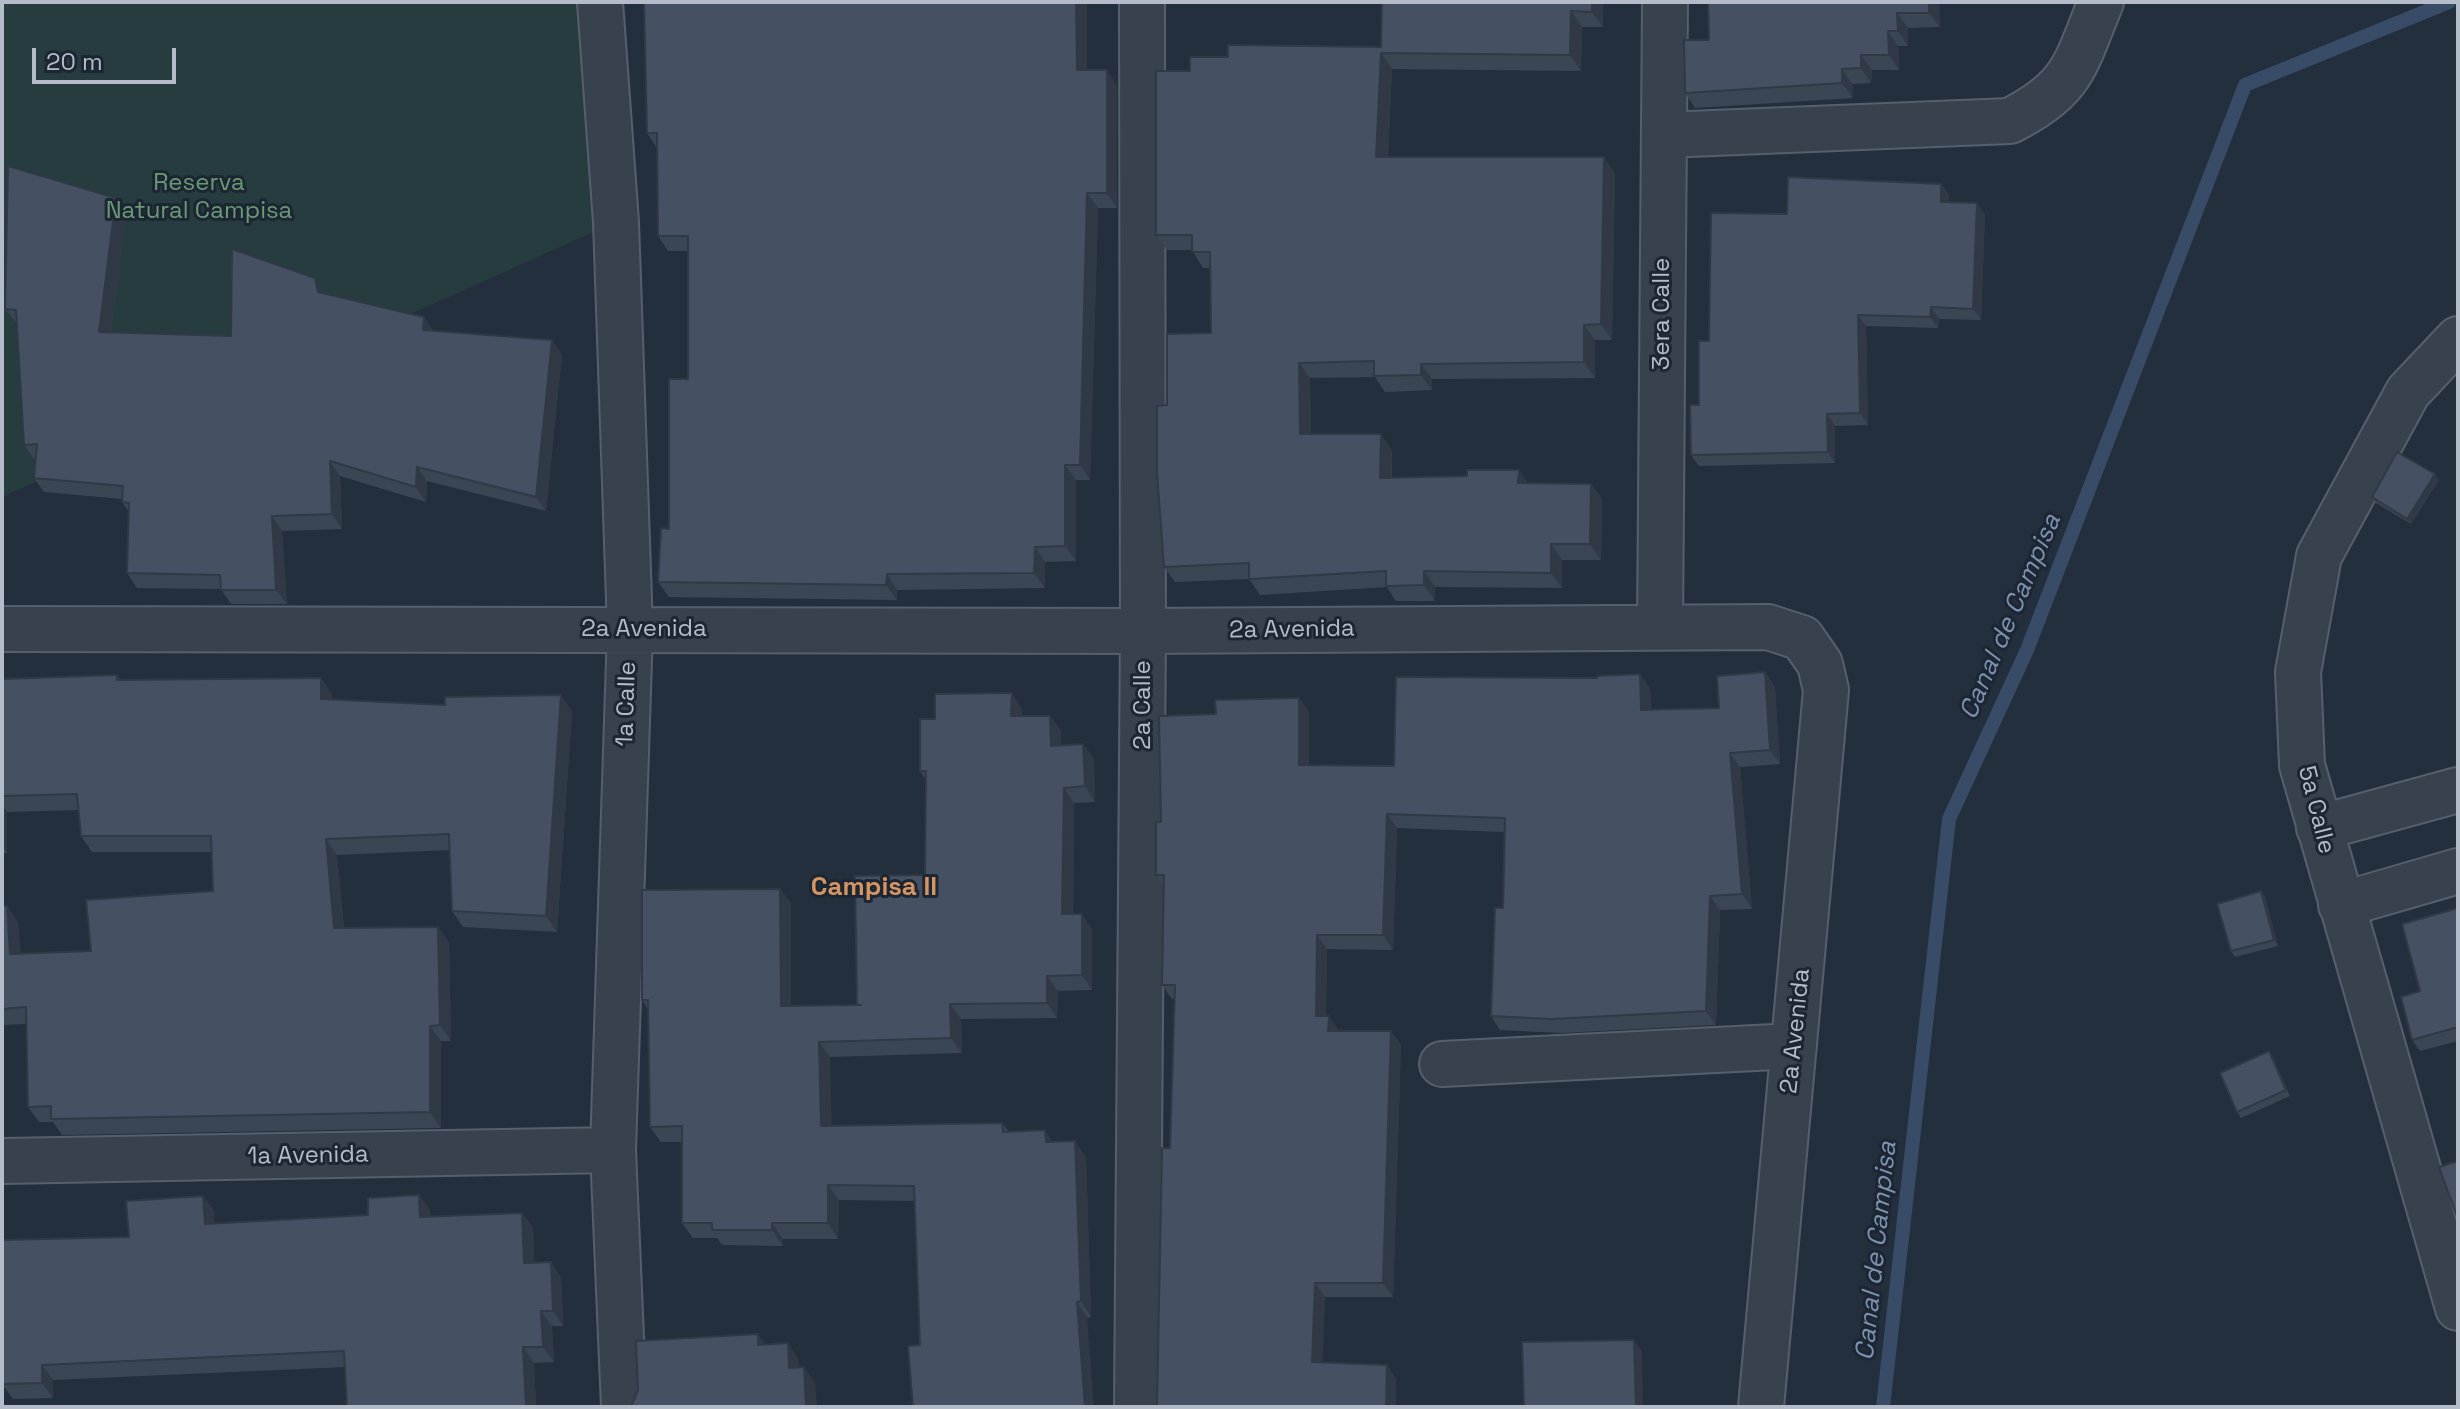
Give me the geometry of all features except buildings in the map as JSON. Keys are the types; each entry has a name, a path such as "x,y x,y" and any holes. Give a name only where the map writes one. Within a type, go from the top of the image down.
{"street":[{"name":"1a Calle","path":"600,2 616,222 630,629 613,1150 624,1407"},
{"name":"2a Calle","path":"1137,1407 1143,631 1142,2"},
{"name":"3era Calle","path":"1660,626 1665,2"},
{"path":"1664,135 2010,121 2041,105 2068,80 2101,2"},
{"name":"5a Calle","path":"2458,339 2408,392 2319,556 2298,672 2302,765 2458,1308"},
{"name":"2a Avenida","path":"2,629 1143,631 1660,626 1768,627 1802,638 1820,664 1826,690 1761,1407"},
{"path":"2319,828 2458,790"},
{"path":"2341,905 2458,871"},
{"path":"1442,1064 1794,1046"},
{"name":"1a Avenida","path":"2,1161 613,1150"}],"green space":[{"name":"Reserva Natural Campisa","path":"2,2 610,2 616,222 2,497"}],"waterway":[{"name":"Canal de Campisa","path":"1883,1407 1949,819 2027,650 2245,85 2449,2"}],"district":[{"name":"Campisa II","path":"874,888"}]}
